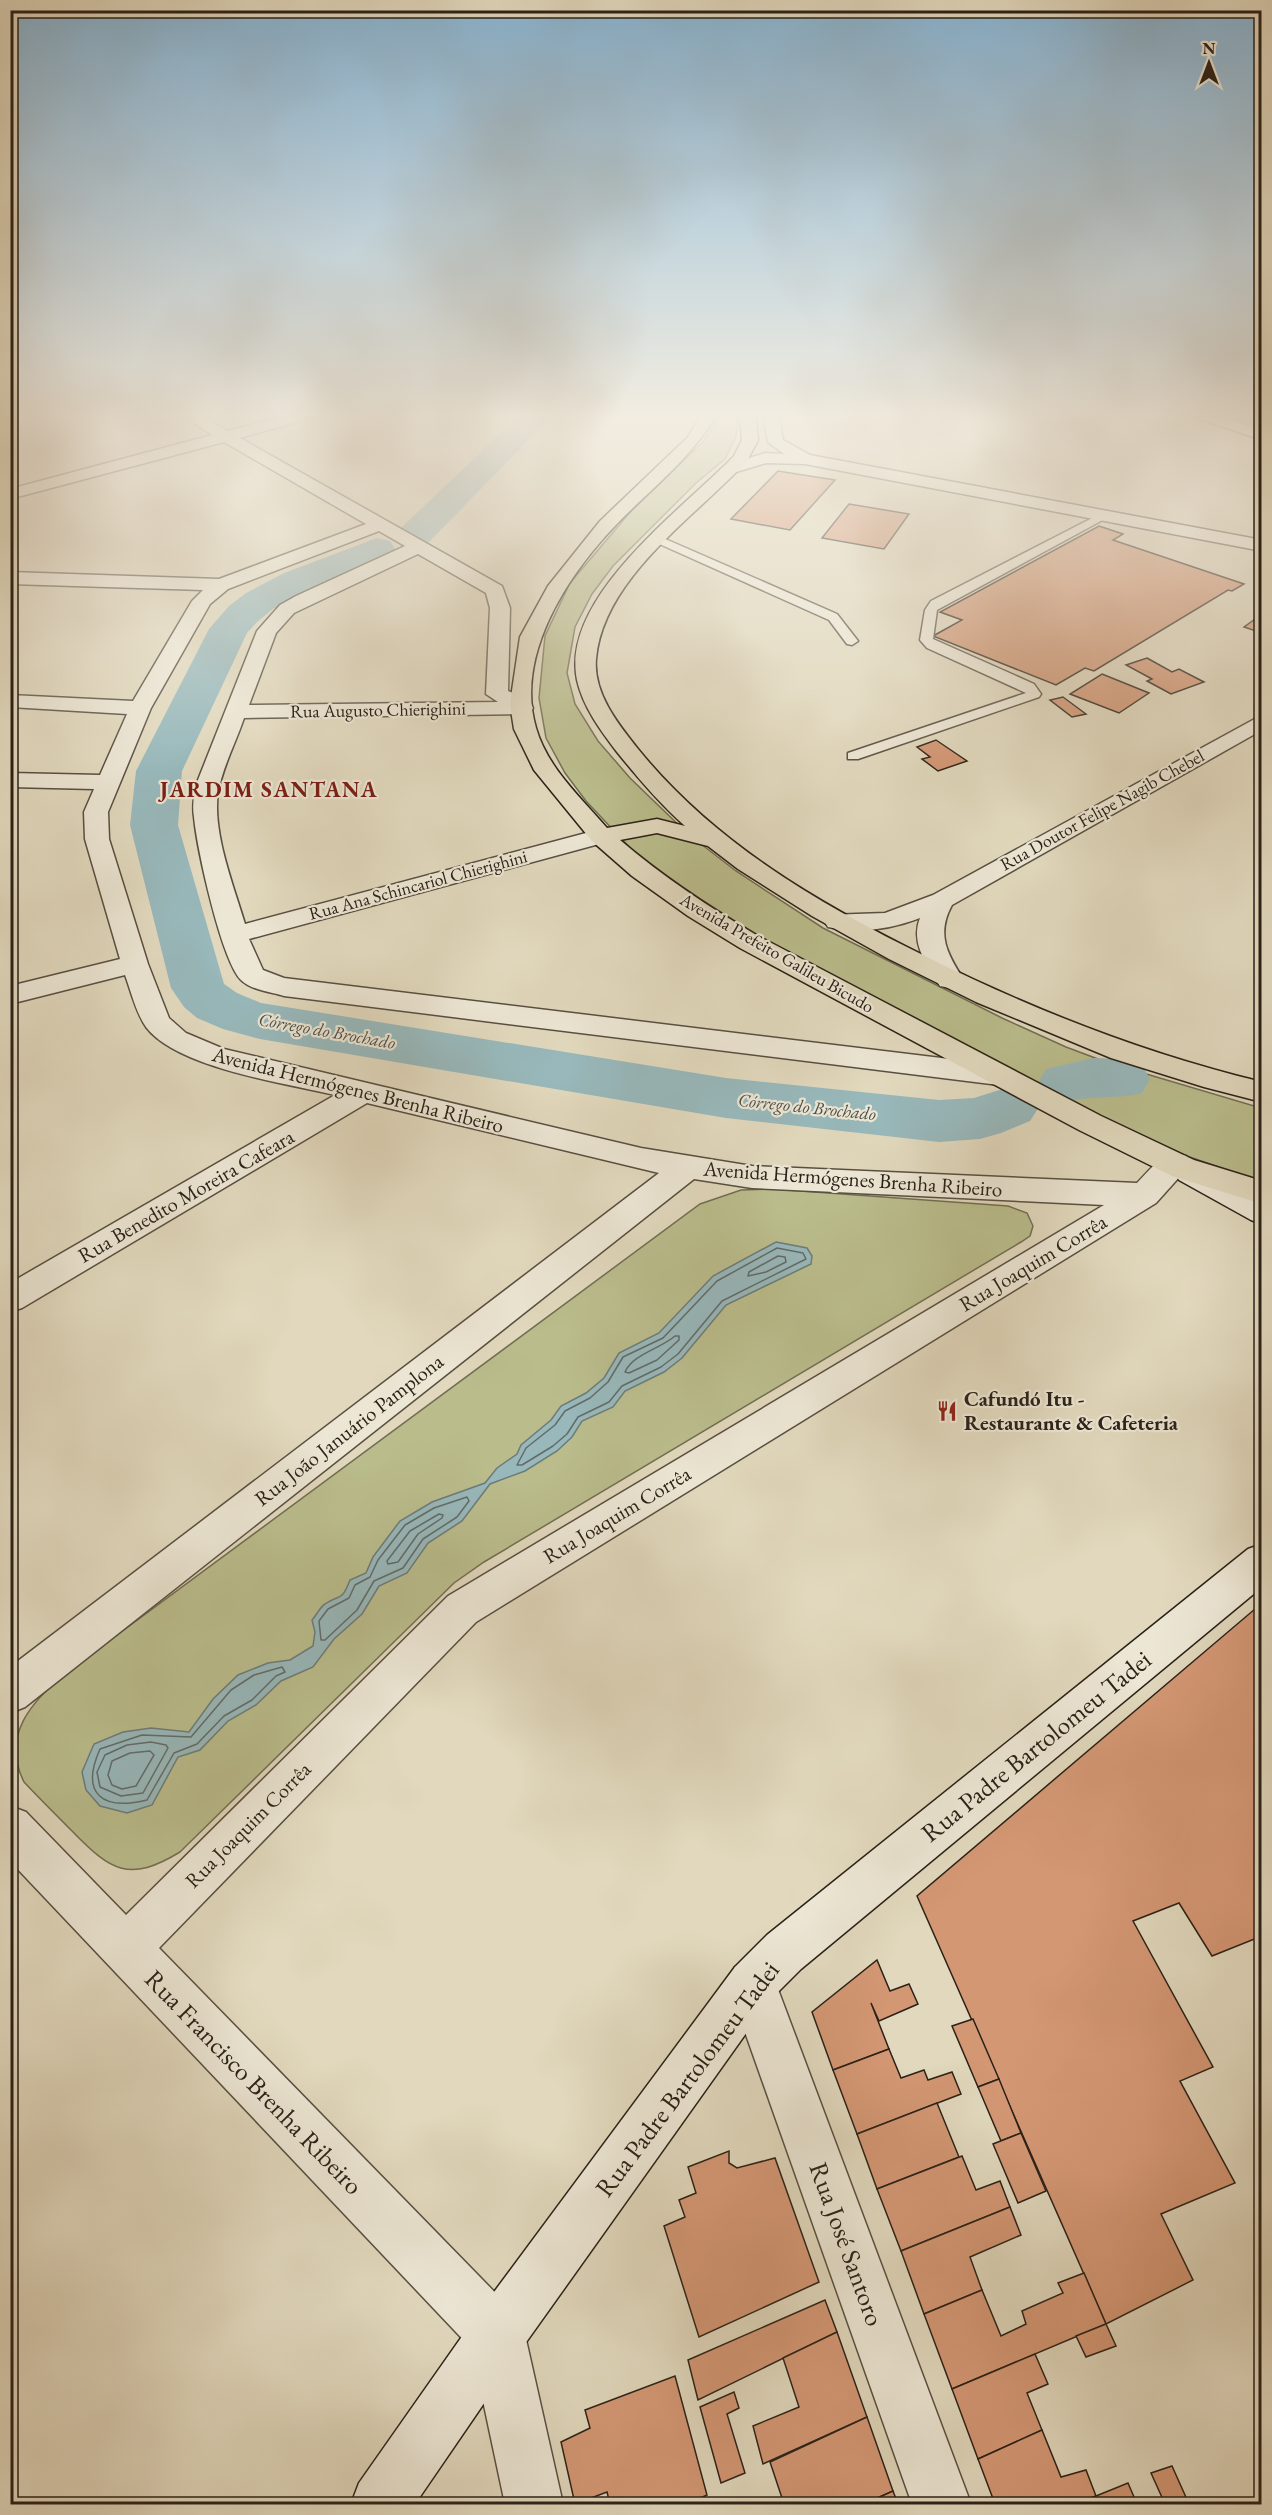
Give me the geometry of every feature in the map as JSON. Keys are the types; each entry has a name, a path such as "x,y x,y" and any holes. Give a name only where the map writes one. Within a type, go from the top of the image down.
{"main road":[{"name":"Avenida Prefeito Galileu Bicudo","path":"598,534 557,586 530,637 521,706 529,740 544,770 601,836 641,871 707,917 999,1075 1179,1166 1262,1193"},
{"path":"665,534 619,582 596,620 589,639 586,661 589,686 609,726 640,769 664,796 715,841 773,882 837,921 950,980 1100,1044 1182,1072 1262,1092"},
{"path":"601,836 657,826 715,841"}],"street":[{"name":"Avenida Hermógenes Brenha Ribeiro","path":"354,534 220,585 202,600 140,708 96,812 96,839 135,964 157,1022 176,1040 216,1057 687,1168 752,1177 1144,1195"},
{"path":"399,534 495,590 500,608 497,694 521,706"},
{"path":"1201,534 1262,546"},
{"path":"420,546 303,600 281,614 267,631 235,712 204,801 206,822 235,935 248,972 262,981 284,987 999,1075"},
{"path":"10,578 220,585"},
{"path":"10,701 140,708"},
{"name":"Rua Augusto Chierighini","path":"235,712 521,706"},
{"name":"Rua Doutor Felipe Nagib Chebel","path":"837,921 888,921 942,900 1262,720"},
{"path":"10,780 107,782"},
{"name":"Rua Ana Schincariol Chierighini","path":"235,935 601,836"},
{"path":"942,900 931,918 928,931 932,954 950,980"},
{"path":"10,995 135,964"},
{"name":"Rua Benedito Moreira Cafeara","path":"10,1299 362,1093"},
{"path":"1179,1166 1262,1212"},
{"name":"Rua Joaquim Corrêa","path":"125,1949 462,1609 1144,1195 1179,1166"},
{"name":"Rua João Januário Pamplona","path":"10,1693 687,1168"},
{"name":"Rua Padre Bartolomeu Tadei","path":"380,2505 497,2334 752,1984 784,1952 1262,1562"},
{"name":"Rua Francisco Brenha Ribeiro","path":"10,1828 497,2334"},
{"name":"Rua José Santoro","path":"752,1984 942,2505"},
{"path":"497,2334 534,2505"}],"lane":[{"path":"853,756 1023,700 1034,694 1029,687 932,645 926,640 931,610 935,604 1069,534"},
{"path":"659,540 834,617 852,641"}],"green space":[{"path":"611,534 645,534 613,566 592,594 575,627 567,673 575,704 598,741 630,778 688,834 736,871 823,928 1002,1018 1106,1062 1261,1108 1261,1182 1187,1156 1100,1116 741,930 695,900 633,851 586,801 565,773 546,738 539,698 545,636 570,583"},
{"path":"773,1189 1008,1206 1027,1213 1033,1226 1030,1236 1021,1242 484,1562 454,1583 180,1852 162,1862 134,1870 110,1864 86,1845 24,1782 18,1765 16,1749 18,1734 32,1707 67,1672 700,1204 741,1190"}],"water":[{"path":"776,1242 807,1248 812,1256 811,1264 726,1305 682,1358 664,1372 625,1391 613,1407 582,1421 572,1437 557,1451 525,1471 490,1484 462,1521 428,1543 407,1573 379,1586 362,1614 334,1639 313,1667 281,1681 256,1705 228,1721 200,1750 178,1757 152,1805 127,1813 100,1806 86,1790 82,1772 94,1744 123,1732 151,1728 189,1732 213,1699 238,1675 268,1663 290,1660 313,1646 315,1632 312,1620 323,1605 342,1595 350,1580 366,1573 373,1557 400,1521 432,1502 485,1483 497,1468 517,1454 521,1445 551,1420 561,1406 586,1393 604,1378 619,1353 659,1333 713,1276"}],"building":[{"path":"825,534 894,534 884,549 822,538"},
{"path":"1084,534 1122,534 1113,540 1244,584 1232,591 1228,590 1094,671 1085,668 1056,685 933,636 962,620 940,612"},
{"path":"1258,617 1262,618 1262,633 1244,627"},
{"path":"1147,658 1172,672 1179,669 1204,682 1171,694 1147,681 1152,679 1126,665"},
{"path":"1102,674 1149,693 1119,713 1070,694"},
{"path":"1063,697 1086,714 1072,717 1050,700"},
{"path":"936,740 967,761 938,771 922,759 930,757 917,747"},
{"path":"1262,1603 1262,1936 1212,1956 1179,1903 1133,1921 1213,2067 1180,2081 1235,2183 1161,2214 1193,2280 1106,2324 917,1896"},
{"path":"877,1960 890,1991 909,1984 918,2004 879,2021 871,2003 889,2049 833,2070 812,2012"},
{"path":"973,2019 999,2079 978,2087 952,2026"},
{"path":"889,2049 901,2078 924,2070 928,2080 952,2072 961,2094 857,2134 833,2070"},
{"path":"999,2079 1021,2133 1001,2141 978,2087"},
{"path":"937,2103 959,2157 877,2189 857,2134"},
{"path":"1021,2133 1046,2191 1018,2203 993,2144"},
{"path":"729,2151 729,2163 737,2168 775,2158 819,2282 699,2337 664,2226 685,2217 679,2200 696,2193 688,2167"},
{"path":"962,2156 976,2190 1000,2181 1010,2207 901,2251 877,2189"},
{"path":"1010,2207 1021,2235 970,2257 982,2290 924,2314 901,2251"},
{"path":"1084,2273 1106,2324 952,2389 924,2314 982,2290 1001,2336 1026,2324 1022,2311 1063,2293 1058,2283"},
{"path":"825,2300 837,2332 698,2400 688,2360"},
{"path":"1106,2324 1116,2346 1086,2357 1076,2336"},
{"path":"837,2332 867,2417 763,2464 753,2426 799,2407 783,2358"},
{"path":"1035,2354 1048,2384 1027,2393 1042,2430 978,2459 952,2389"},
{"path":"675,2376 707,2495 694,2501 695,2504 610,2504 607,2492 575,2504 561,2442 590,2428 585,2410"},
{"path":"734,2392 739,2408 727,2414 745,2473 721,2483 700,2407"},
{"path":"867,2417 893,2491 864,2504 784,2504 770,2462"},
{"path":"1042,2430 1061,2477 1086,2470 1096,2496 1076,2504 995,2504 978,2459"},
{"path":"1172,2466 1189,2504 1165,2504 1151,2473"},
{"path":"1128,2483 1137,2504 1076,2504 1096,2496"},
{"path":"893,2491 898,2504 864,2504"}],"waterway":[{"name":"Córrego do Brochado","path":"377,549 278,590 243,614 229,629 159,771 154,825 198,988 203,995 234,1013 260,1021 726,1098 939,1121 980,1118 1009,1107"},
{"name":"Córrego do Brochado","path":"1067,1083 1094,1078 1121,1079"}],"place":[{"name":"Cafundó Itu - Restaurante & Cafeteria","path":"947,1411"}],"district":[{"name":"JARDIM SANTANA","path":"269,789"}]}
